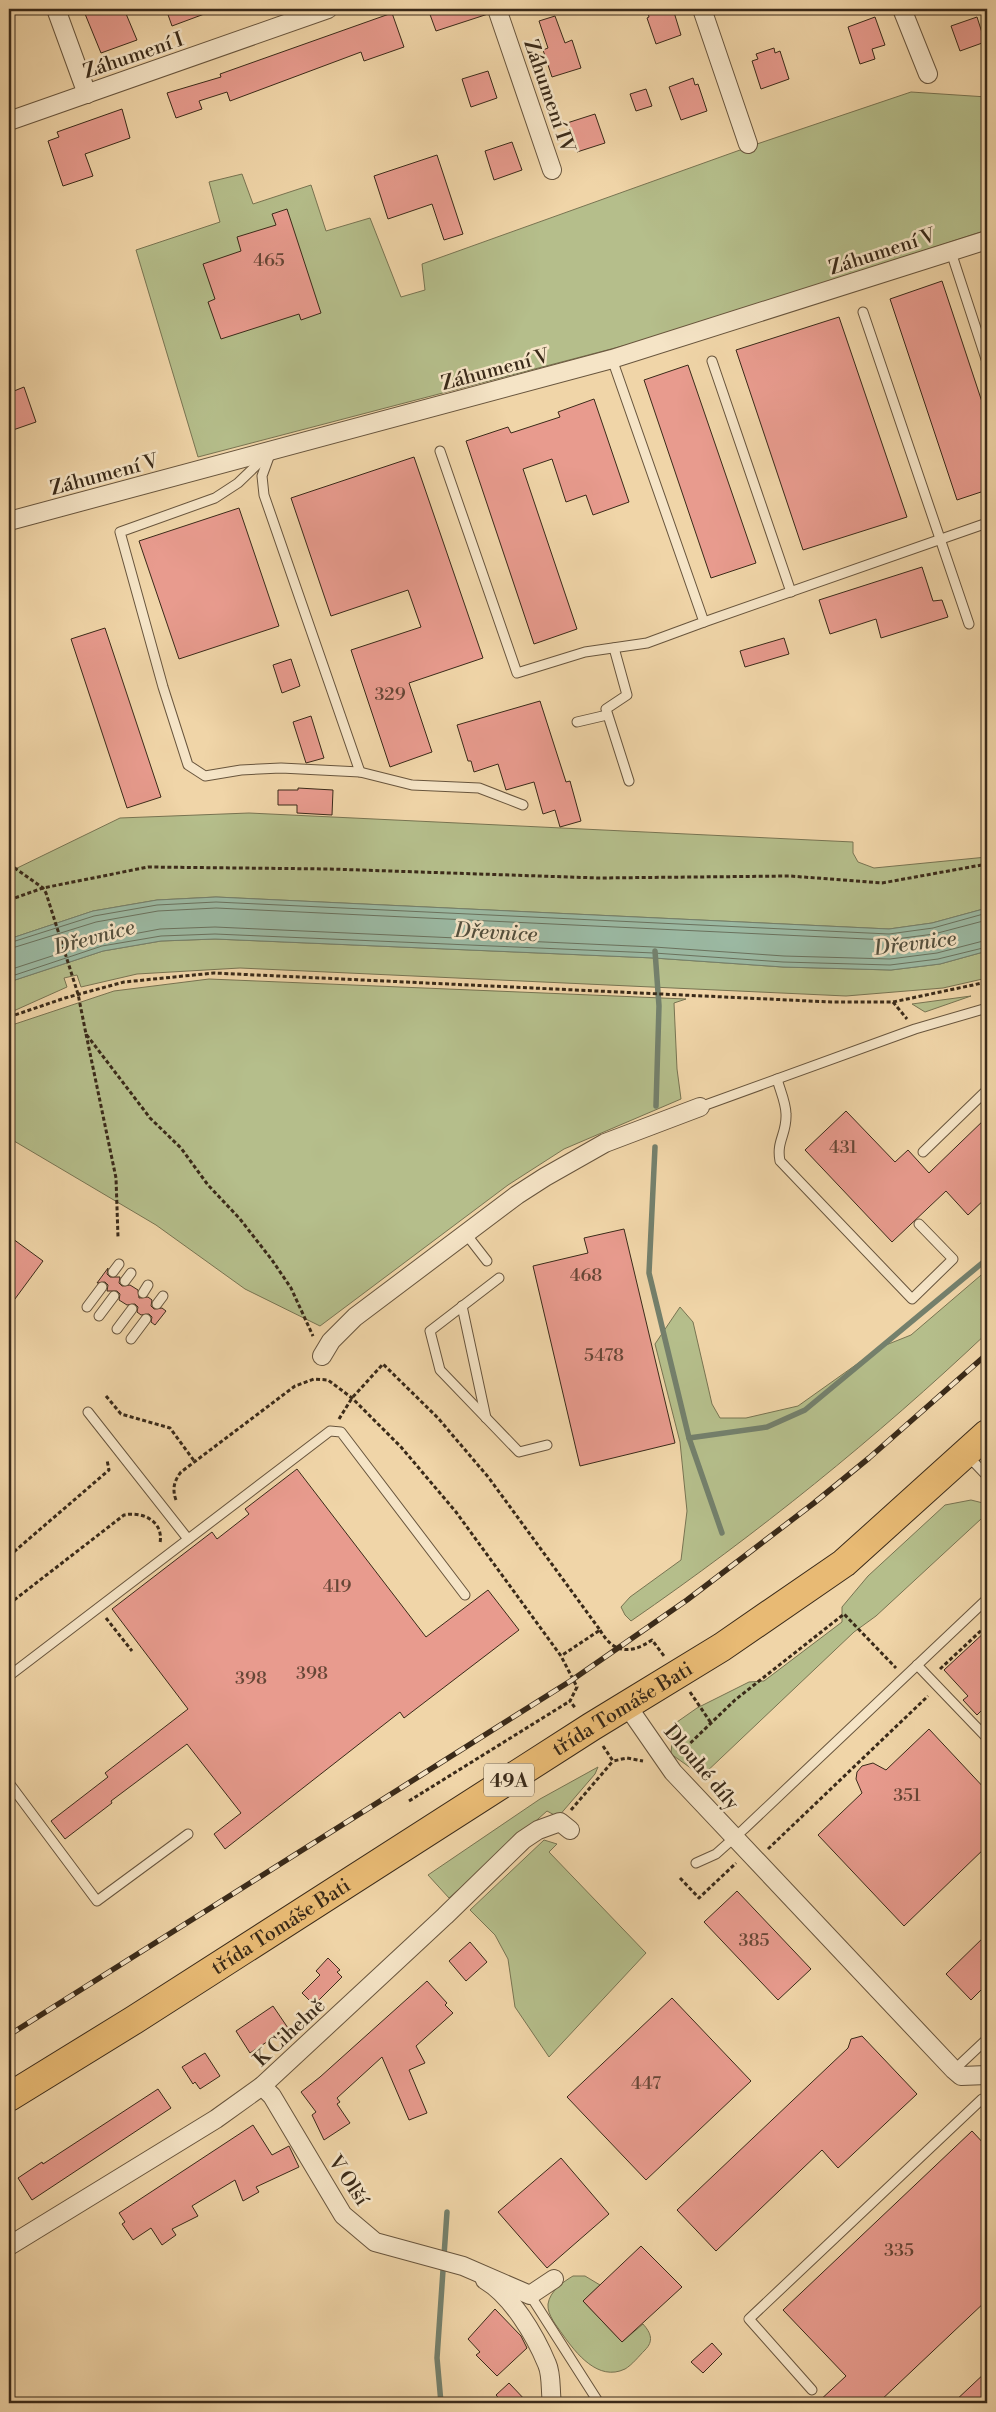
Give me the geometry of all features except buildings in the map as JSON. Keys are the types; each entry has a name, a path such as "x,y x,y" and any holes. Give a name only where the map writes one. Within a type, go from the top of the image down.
{"main road":[{"name":"třída Tomáše Bati","path":"9,2097 134,2020 591,1727 628,1707 722,1647 844,1563 987,1434"}],"street":[{"path":"56,9 88,94"},
{"name":"Záhumení I","path":"9,121 328,9"},
{"name":"Záhumení IV","path":"497,9 552,170"},
{"path":"702,9 748,144"},
{"path":"902,9 928,74"},
{"name":"Záhumení V","path":"9,521 612,359 987,240"},
{"path":"322,1356 335,1336 355,1318 517,1195 605,1143 700,1107"},
{"name":"Dlouhé díly","path":"628,1707 666,1762 734,1838 957,2073"},
{"name":"K Cihelně","path":"9,2246 216,2119 262,2086 438,1923 523,1840 538,1830 565,1826"},
{"path":"957,2073 987,2075"},
{"name":"V Olší","path":"262,2086 272,2096 343,2215 375,2242 463,2266 530,2295"},
{"name":"V Olší","path":"463,2266 492,2284 520,2314 548,2366 552,2403"},
{"path":"530,2295 554,2279"}],"lane":[{"path":"951,252 987,362"},
{"path":"863,312 968,624"},
{"path":"612,359 704,622"},
{"path":"712,361 791,592"},
{"path":"271,451 262,476 264,495 360,772"},
{"path":"271,451 238,484 215,498 120,532 163,687 188,765 205,776 241,770 281,768 360,772 412,785 479,788 524,805"},
{"path":"440,451 517,673 585,652 647,643 987,523"},
{"path":"614,648 627,695 606,710 606,715 629,781"},
{"path":"577,722 606,715"},
{"path":"700,1107 916,1029 987,1008"},
{"path":"777,1079 786,1113 785,1130 777,1148 780,1161 912,1299 953,1259 919,1224"},
{"path":"923,1152 987,1090"},
{"path":"466,1234 487,1261"},
{"path":"113,1272 119,1264"},
{"path":"125,1281 131,1273"},
{"path":"499,1278 430,1331 440,1370 519,1452 547,1445"},
{"path":"87,1307 102,1287"},
{"path":"99,1316 114,1296"},
{"path":"157,1304 163,1296"},
{"path":"462,1306 486,1418"},
{"path":"117,1329 132,1309"},
{"path":"131,1339 146,1319"},
{"path":"88,1412 188,1539"},
{"path":"9,1676 297,1454 330,1431 335,1430 341,1432 465,1594"},
{"path":"966,1454 987,1476"},
{"path":"696,1863 716,1854 734,1838 905,1678 987,1598"},
{"path":"917,1665 987,1738"},
{"path":"9,1783 97,1901 188,1834"},
{"path":"957,2073 987,2039"},
{"path":"812,2390 749,2319 982,2099"},
{"path":"530,2295 599,2403"}],"path":[{"path":"9,864 44,888 78,994 116,1178 118,1236"},
{"path":"9,900 44,888 148,867 330,869 589,878 790,876 882,883 987,864"},
{"path":"9,1017 78,994 124,982 214,973 831,1002 894,1002 987,982"},
{"path":"894,1002 916,1029"},
{"path":"86,1034 150,1118 181,1148 208,1185 240,1219 272,1260 290,1288 322,1356"},
{"path":"335,1430 337,1421 352,1398 383,1364 394,1373 438,1418 489,1478 600,1630 561,1656"},
{"path":"180,1507 175,1497 174,1487 176,1479 181,1472 295,1386 314,1379 328,1380 352,1398 402,1447 456,1512 561,1656 576,1687 570,1701 409,1801"},
{"path":"106,1396 121,1414 170,1428 196,1462"},
{"path":"9,1556 109,1470 106,1459"},
{"path":"9,1604 124,1515 134,1513 143,1515 157,1524 162,1536 156,1548 164,1557"},
{"path":"98,1608 132,1651"},
{"path":"565,1826 613,1761 620,1758 641,1760 655,1772 666,1762 678,1755 735,1700 844,1614 905,1678"},
{"path":"570,1701 591,1727 613,1761"},
{"path":"680,1878 699,1898 748,1852"}],"shaded area":[{"path":"911,92 987,97 987,230 657,337 198,457 136,250 220,222 209,182 242,174 253,204 311,185 326,231 370,218 401,297 425,290 422,264 754,145"},
{"path":"249,813 853,842 853,853 858,862 874,868 987,857 987,908 932,923 889,929 216,897 157,900 93,911 9,939 9,872 120,818"},
{"path":"215,939 654,958 783,967 891,970 940,964 987,951 987,978 943,988 846,996 240,968 137,974 81,987 77,975 64,978 67,987 9,1013 9,982 103,951 161,941"},
{"path":"209,979 686,999 674,1003 677,1069 681,1099 564,1149 508,1185 320,1326 245,1289 156,1225 9,1138 9,1026 114,991"},
{"path":"971,996 925,1012 912,1004"},
{"path":"987,1270 987,1333 902,1410 815,1484 724,1554 631,1621 625,1615 621,1607 630,1597 681,1560 687,1511 680,1442 655,1344 680,1307 693,1322 712,1404 720,1418 746,1418 798,1406 881,1347 911,1335"},
{"path":"971,1500 987,1504 987,1523 981,1519 876,1616 854,1632 702,1776 671,1754 673,1730 677,1722 697,1708 749,1682 764,1681 842,1622 842,1607 868,1576 945,1505"},
{"path":"598,1767 595,1774 558,1817 547,1811 449,1898 428,1875 540,1799"},
{"path":"544,1840 557,1844 549,1852 646,1953 549,2057 515,2007 508,1959 495,1935 470,1910"},
{"path":"573,2276 585,2276 600,2285 583,2301 622,2342 643,2324 648,2331 650,2343 648,2347 625,2369 606,2372 589,2364 574,2350 553,2320 548,2308 549,2299 558,2287"}],"water":[{"name":"Dřevnice","path":"216,897 889,929 932,923 987,908 987,951 940,964 891,970 783,967 654,958 215,939 161,941 103,951 9,982 9,939 93,911 157,900"}],"waterway":[{"path":"655,951 659,1006 656,1106"},
{"path":"655,1147 649,1273 689,1438 722,1533"},
{"path":"689,1438 767,1427 805,1410 987,1259"},
{"path":"441,2403 437,2358 447,2212"}],"railway":[{"path":"9,2035 572,1680 687,1600 814,1503 869,1458 987,1354"}]}
